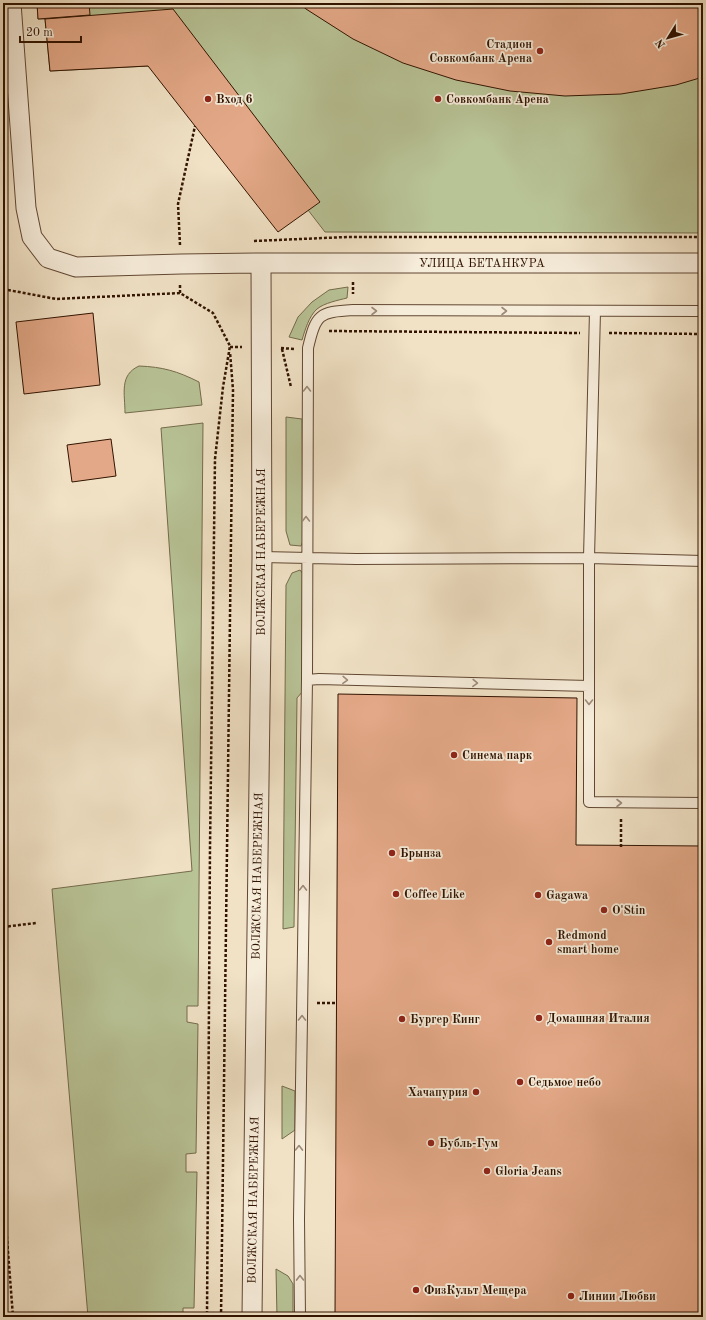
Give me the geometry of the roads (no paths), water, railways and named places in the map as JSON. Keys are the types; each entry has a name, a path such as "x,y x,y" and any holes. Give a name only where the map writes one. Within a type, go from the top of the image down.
{"street":[{"path":"11,3 26,208 32,237 48,258 76,267 261,263"},
{"name":"УЛИЦА БЕТАНКУРА","path":"261,263 703,263"},
{"name":"ВОЛЖСКАЯ НАБЕРЕЖНАЯ","path":"252,1317 262,557 261,263"}],"lane":[{"path":"300,1317 298,1219 306,680 308,348 313,328 321,316 333,312 353,310 703,311"},
{"path":"595,311 590,558 590,802 703,803"},
{"path":"262,557 590,558 703,561"},
{"path":"306,680 319,679 589,686"}],"place":[{"name":"Стадион Совкомбанк Арена","path":"540,51"},
{"name":"Вход 6","path":"208,99"},
{"name":"Совкомбанк Арена","path":"438,99"},
{"name":"Синема парк","path":"454,755"},
{"name":"Брынза","path":"392,853"},
{"name":"Coffee Like","path":"396,894"},
{"name":"Gagawa","path":"538,895"},
{"name":"O'Stin","path":"604,910"},
{"name":"Redmond smart home","path":"549,942"},
{"name":"Домашняя Италия","path":"539,1018"},
{"name":"Бургер Кинг","path":"402,1019"},
{"name":"Седьмое небо","path":"520,1082"},
{"name":"Хачапурия","path":"476,1092"},
{"name":"Бубль-Гум","path":"431,1143"},
{"name":"Gloria Jeans","path":"487,1171"},
{"name":"ФизКульт Мещера","path":"416,1290"},
{"name":"Линии Любви","path":"571,1296"}]}
